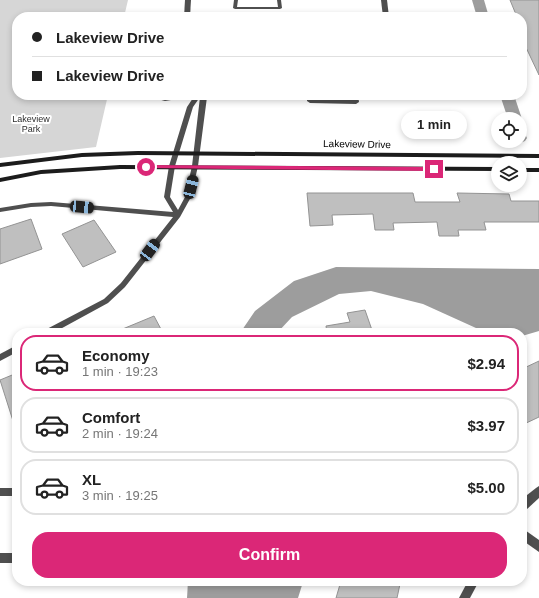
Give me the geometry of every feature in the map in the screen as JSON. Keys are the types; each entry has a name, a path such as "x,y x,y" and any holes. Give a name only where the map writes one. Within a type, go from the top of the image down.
{"street":[{"path":"187,12 188,0"},
{"path":"384,0 385,12"},
{"path":"172,166 190,107 195,100"},
{"path":"196,166 204,100"},
{"name":"Lakeview Drive","path":"0,165 82,155 176,152 539,156"},
{"path":"0,180 41,172 120,167 196,166 491,169"},
{"path":"527,170 539,170"},
{"path":"527,502 539,491"},
{"path":"527,537 539,547"},
{"path":"464,598 471,586"}],"lane":[{"path":"236,0 235,8 280,8 279,0"},
{"path":"310,100 356,102 356,100"},
{"path":"172,166 167,197 178,215"},
{"path":"55,328 106,301 123,285 178,215 188,197 196,166"},
{"path":"0,210 31,205 51,204 178,215"},
{"path":"0,358 12,351"},
{"path":"0,492 12,492"},
{"path":"0,558 12,558"}],"green space":[{"name":"Lakeview Park","path":"0,0 128,0 125,12 12,12 12,100 107,100 96,147 0,158"}],"shaded area":[{"path":"336,267 539,269 539,331 527,335 527,328 476,328 423,304 371,291 339,294 292,317 282,328 243,328 255,311 294,281"},
{"path":"188,586 302,586 298,598 187,598"}],"building":[{"path":"510,0 539,0 539,75 527,50 527,12 515,12"},
{"path":"307,193 413,193 415,202 460,202 457,193 509,194 511,201 539,201 539,222 484,222 486,230 458,230 459,236 439,236 437,222 393,223 394,230 375,230 373,214 332,215 333,225 310,226"},
{"path":"31,219 42,249 0,264 0,229"},
{"path":"94,220 116,252 83,267 62,234"},
{"path":"365,310 371,328 326,328 326,326 350,322 347,313"},
{"path":"154,316 160,328 125,328"},
{"path":"539,361 539,417 527,423 527,367"},
{"path":"12,375 12,418 0,380"},
{"path":"340,586 400,586 397,598 336,598"}],"waterway":[{"path":"478,0 482,12"},
{"path":"509,100 513,112"}],"route":[{"path":"146,167 434,169"}]}
